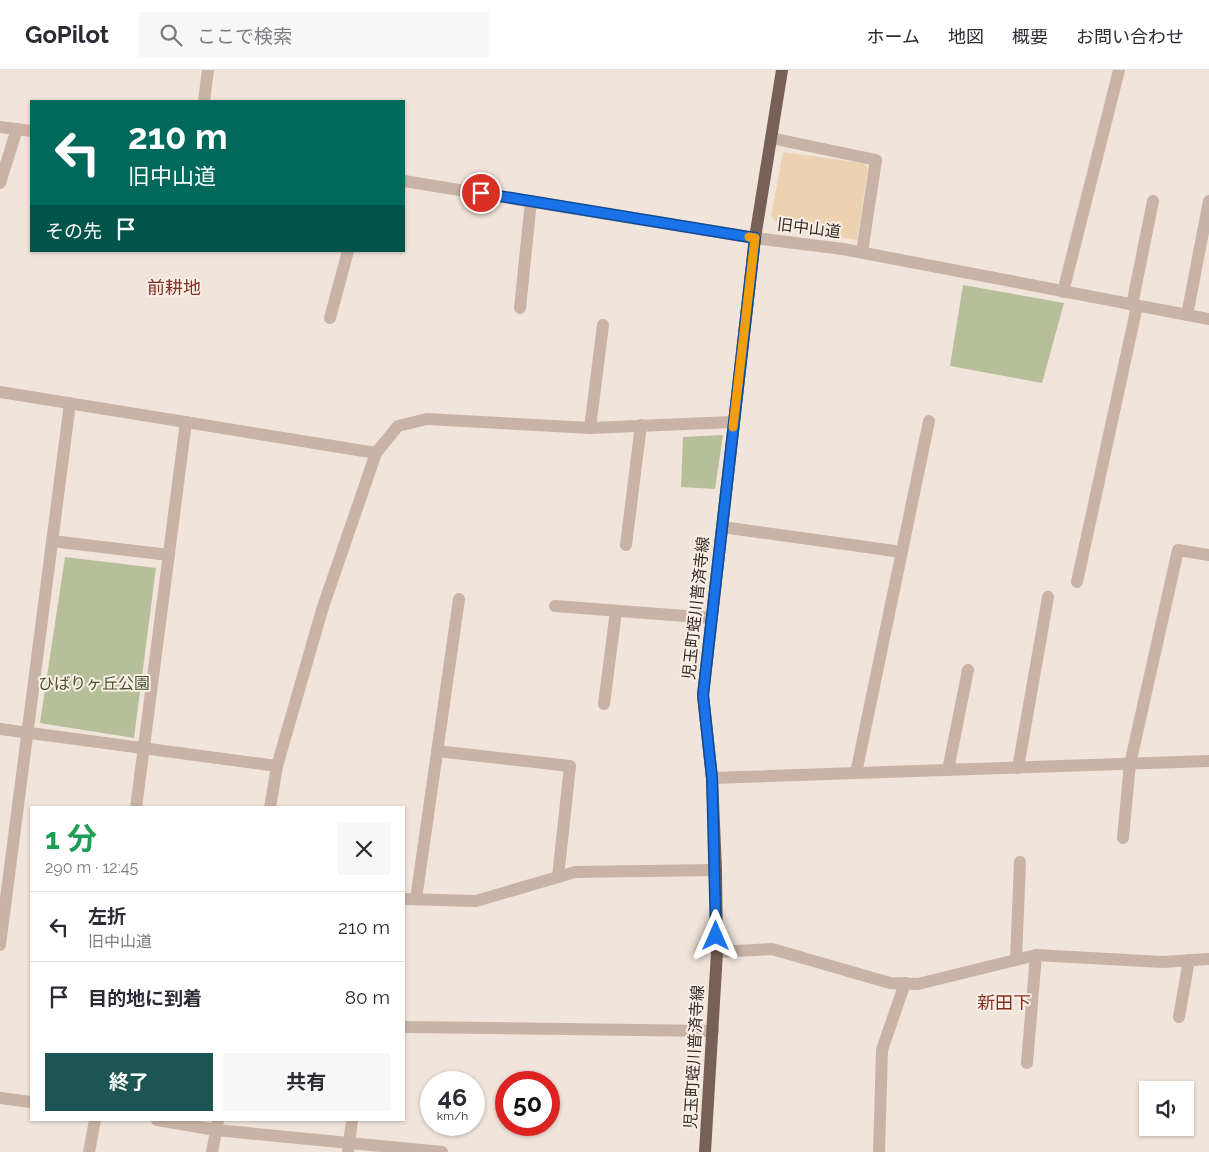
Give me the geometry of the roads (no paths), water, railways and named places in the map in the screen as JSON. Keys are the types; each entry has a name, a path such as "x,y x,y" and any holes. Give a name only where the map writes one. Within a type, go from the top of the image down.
{"main road":[{"name":"児玉町蛭川普済寺線","path":"705,1152 713,1031 716,952 716,870 712,778 703,695 755,238 782,70"}],"street":[{"path":"204,100 208,70"},
{"path":"1063,292 1119,70"},
{"path":"0,127 30,131"},
{"path":"0,183 17,129"},
{"path":"771,138 876,160 862,252"},
{"name":"旧中山道","path":"405,181 755,238 862,252 1209,319"},
{"path":"520,308 532,201"},
{"path":"1077,582 1135,306 1153,201"},
{"path":"1187,315 1209,201"},
{"path":"330,318 348,252"},
{"path":"590,428 603,326"},
{"path":"0,392 376,453"},
{"path":"0,945 70,404"},
{"path":"270,806 278,766 322,610 376,453 398,426 427,419 590,428 733,422"},
{"path":"136,806 186,422"},
{"path":"856,773 929,422"},
{"path":"626,545 641,425"},
{"path":"722,527 902,552"},
{"path":"52,542 169,555"},
{"path":"1123,838 1130,764 1178,550 1209,555"},
{"path":"1018,768 1048,597"},
{"path":"459,599 437,752 410,899 476,901 575,872 716,870"},
{"path":"555,606 711,618"},
{"path":"604,704 616,611"},
{"path":"948,770 968,670"},
{"path":"0,730 278,766"},
{"path":"437,752 570,766 558,877"},
{"path":"712,778 1209,761"},
{"path":"1016,960 1020,862"},
{"path":"716,952 772,950 890,983 905,984 918,984 1036,955 1163,962 1209,959"},
{"path":"1027,1063 1036,955"},
{"path":"1178,1017 1189,960"},
{"path":"879,1152 882,1050 905,984"},
{"path":"405,1027 713,1031"},
{"path":"0,1098 30,1102"},
{"path":"88,1152 95,1121"},
{"path":"169,1121 217,1125 349,1148 442,1152"},
{"path":"349,1148 352,1121"},
{"path":"212,1152 217,1125"}],"district":[{"name":"前耕地","path":"174,287"},
{"name":"新田下","path":"1004,1002"}],"park label":[{"name":"ひばりヶ丘公園","path":"94,683"}]}
